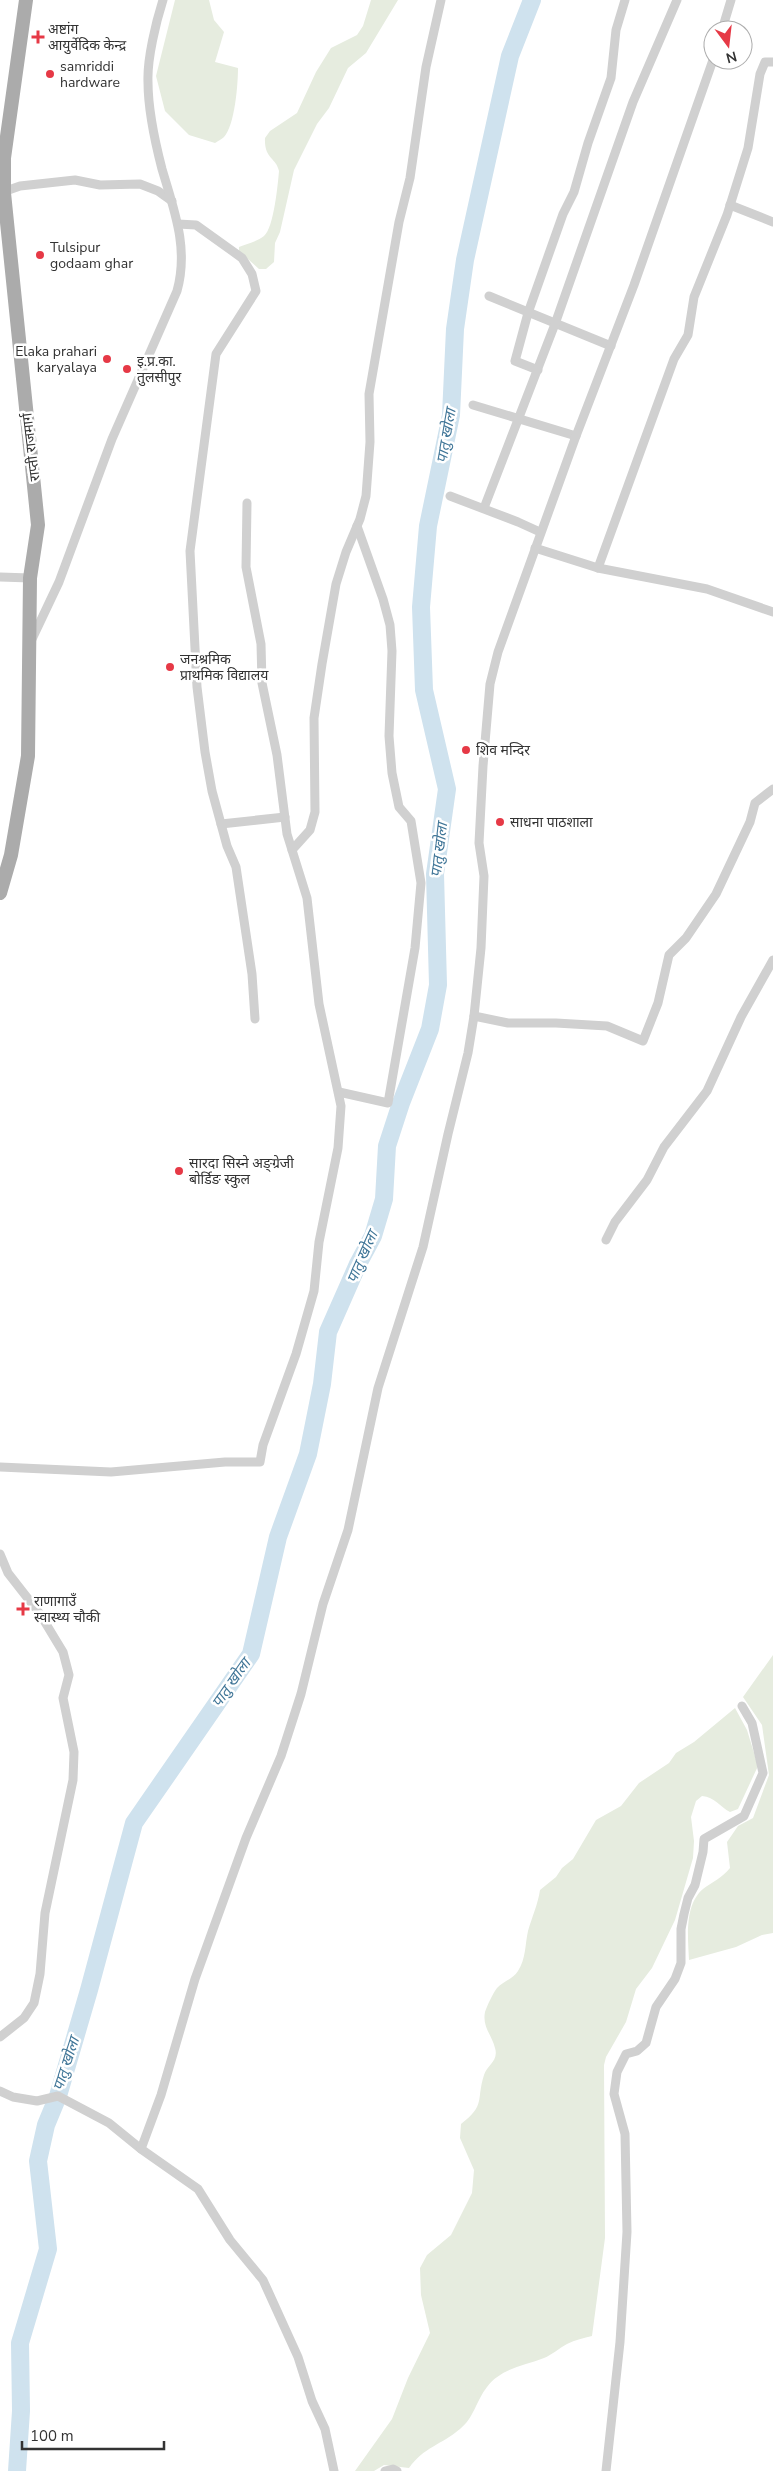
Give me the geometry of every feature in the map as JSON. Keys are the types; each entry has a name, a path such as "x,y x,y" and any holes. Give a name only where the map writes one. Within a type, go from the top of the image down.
{"main road":[{"name":"राप्ती राजमार्ग","path":"0,892 11,855 28,756 30,578 38,525 38,506 2,193 4,158 26,0"}],"street":[{"path":"29,645 60,582 76,532 112,439 177,291 182,257 178,224 162,166 148,81 164,0"},
{"path":"292,850 310,830 315,812 314,718 322,664 336,584 366,496 370,442 368,394 381,336 399,222 410,178 426,66 441,0"},
{"path":"538,370 515,361 528,313 563,214 574,192 588,143 611,78 616,30 625,0"},
{"path":"484,508 555,324 633,102 677,0"},
{"path":"725,20 731,0"},
{"path":"598,568 674,359 688,335 694,297 730,205 748,148 760,74 765,62 773,62"},
{"path":"141,2149 161,2095 195,1979 246,1838 281,1756 301,1694 323,1604 348,1530 378,1388 423,1247 468,1053 474,1016 481,948 484,876 479,844 490,684 505,629 611,346 709,70"},
{"path":"2,193 20,186 75,180 100,185 140,184 158,191 172,201"},
{"path":"730,205 773,222"},
{"path":"178,224 196,226 242,258 252,274 256,291 216,354 190,550 197,687 212,792 227,846 236,867 252,974 255,1019"},
{"path":"489,296 611,346"},
{"path":"473,405 576,436"},
{"path":"450,496 540,532"},
{"path":"0,1467 111,1472 225,1462 260,1462 263,1445 296,1354 314,1291 319,1242 342,1120 339,1092 319,1004 307,898 292,850 285,817 277,754 262,683 261,644 246,567 247,503"},
{"path":"339,1092 388,1103 415,948 421,883 411,821 400,807 392,773 389,736 392,651 390,626 383,599 357,526"},
{"path":"535,548 598,568 707,589 773,612"},
{"path":"0,577 30,578"},
{"path":"474,1016 508,1023 607,1026 642,1041 658,1003 669,955 686,938 716,894 750,822 755,803 773,789"},
{"path":"222,824 285,817"},
{"path":"606,1240 615,1222 647,1180 664,1147 707,1091 741,1017 773,960"},
{"path":"0,1554 8,1573 40,1614 62,1652 69,1675 64,1698 74,1752 74,1780 45,1913 40,1974 34,2003 24,2018 0,2037"},
{"path":"606,2471 620,2342 627,2232 625,2134 614,2094 618,2072 626,2054 646,2043 656,2007 675,1978 681,1963 681,1929 688,1898 695,1885 703,1852 704,1839 744,1816 763,1773 752,1723 742,1706"},
{"path":"0,2091 13,2097 37,2101 58,2096 109,2123 141,2149 198,2189 230,2240 262,2280 294,2349 312,2400 325,2429 334,2471"},
{"path":"385,2471 393,2469 396,2471"}],"shaded area":[{"path":"175,0 209,0 214,20 224,32 215,62 238,68 231,123 224,137 215,143 189,135 165,111 156,76"},
{"path":"371,0 398,0 366,53 348,68 329,108 317,124 294,170 280,232 275,243 274,262 266,269 259,269 239,251 239,247 264,236 273,215 279,171 266,150 265,138 270,131 297,113 316,72 331,48 357,35 363,26"},
{"path":"773,1655 773,1933 762,1935 736,1947 689,1960 688,1922 693,1904 703,1889 730,1868 727,1842 738,1826 753,1818 769,1775 762,1725 743,1697"},
{"path":"735,1708 747,1730 758,1766 738,1809 730,1812 714,1800 702,1796 696,1801 691,1817 694,1841 693,1858 675,1920 652,1968 636,1989 626,2022 606,2057 604,2065 605,2238 592,2336 570,2343 547,2357 513,2368 499,2376 487,2387 465,2425 421,2455 409,2468 384,2465 374,2471 355,2471 392,2419 408,2378 430,2333 421,2295 420,2268 427,2255 451,2235 472,2193 474,2170 460,2138 461,2124 477,2107 485,2072 494,2060 496,2052 485,2022 485,2012 497,1988 513,1976 521,1966 528,1931 540,1890 573,1859 596,1820 621,1806 639,1783 669,1763 676,1753 694,1742"}],"waterway":[{"name":"पातु खोला","path":"17,2471 21,2411 20,2343 48,2249 38,2161 46,2125 58,2096 89,1990 134,1823 251,1654 278,1537 308,1454 322,1384 328,1332 358,1264 373,1236 384,1199 387,1146 401,1103 430,1029 438,985 435,874 447,789 424,690 421,607 428,526 451,415 455,329 465,260 510,56 532,0"}],"place":[{"name":"अष्टांग आयुर्वेदिक केन्द्र","path":"38,37"},
{"name":"samriddi hardware","path":"50,74"},
{"name":"Tulsipur godaam ghar","path":"40,255"},
{"name":"Elaka prahari karyalaya","path":"107,359"},
{"name":"इ.प्र.का. तुलसीपुर","path":"127,369"},
{"name":"जनश्रमिक प्राथमिक विद्यालय","path":"170,667"},
{"name":"शिव मन्दिर","path":"466,750"},
{"name":"साधना पाठशाला","path":"500,822"},
{"name":"सारदा सिस्ने अङ्ग्रेजी बोर्डिङ स्कुल","path":"179,1171"},
{"name":"राणागाउँ स्वास्थ्य चौकी","path":"23,1609"}]}
